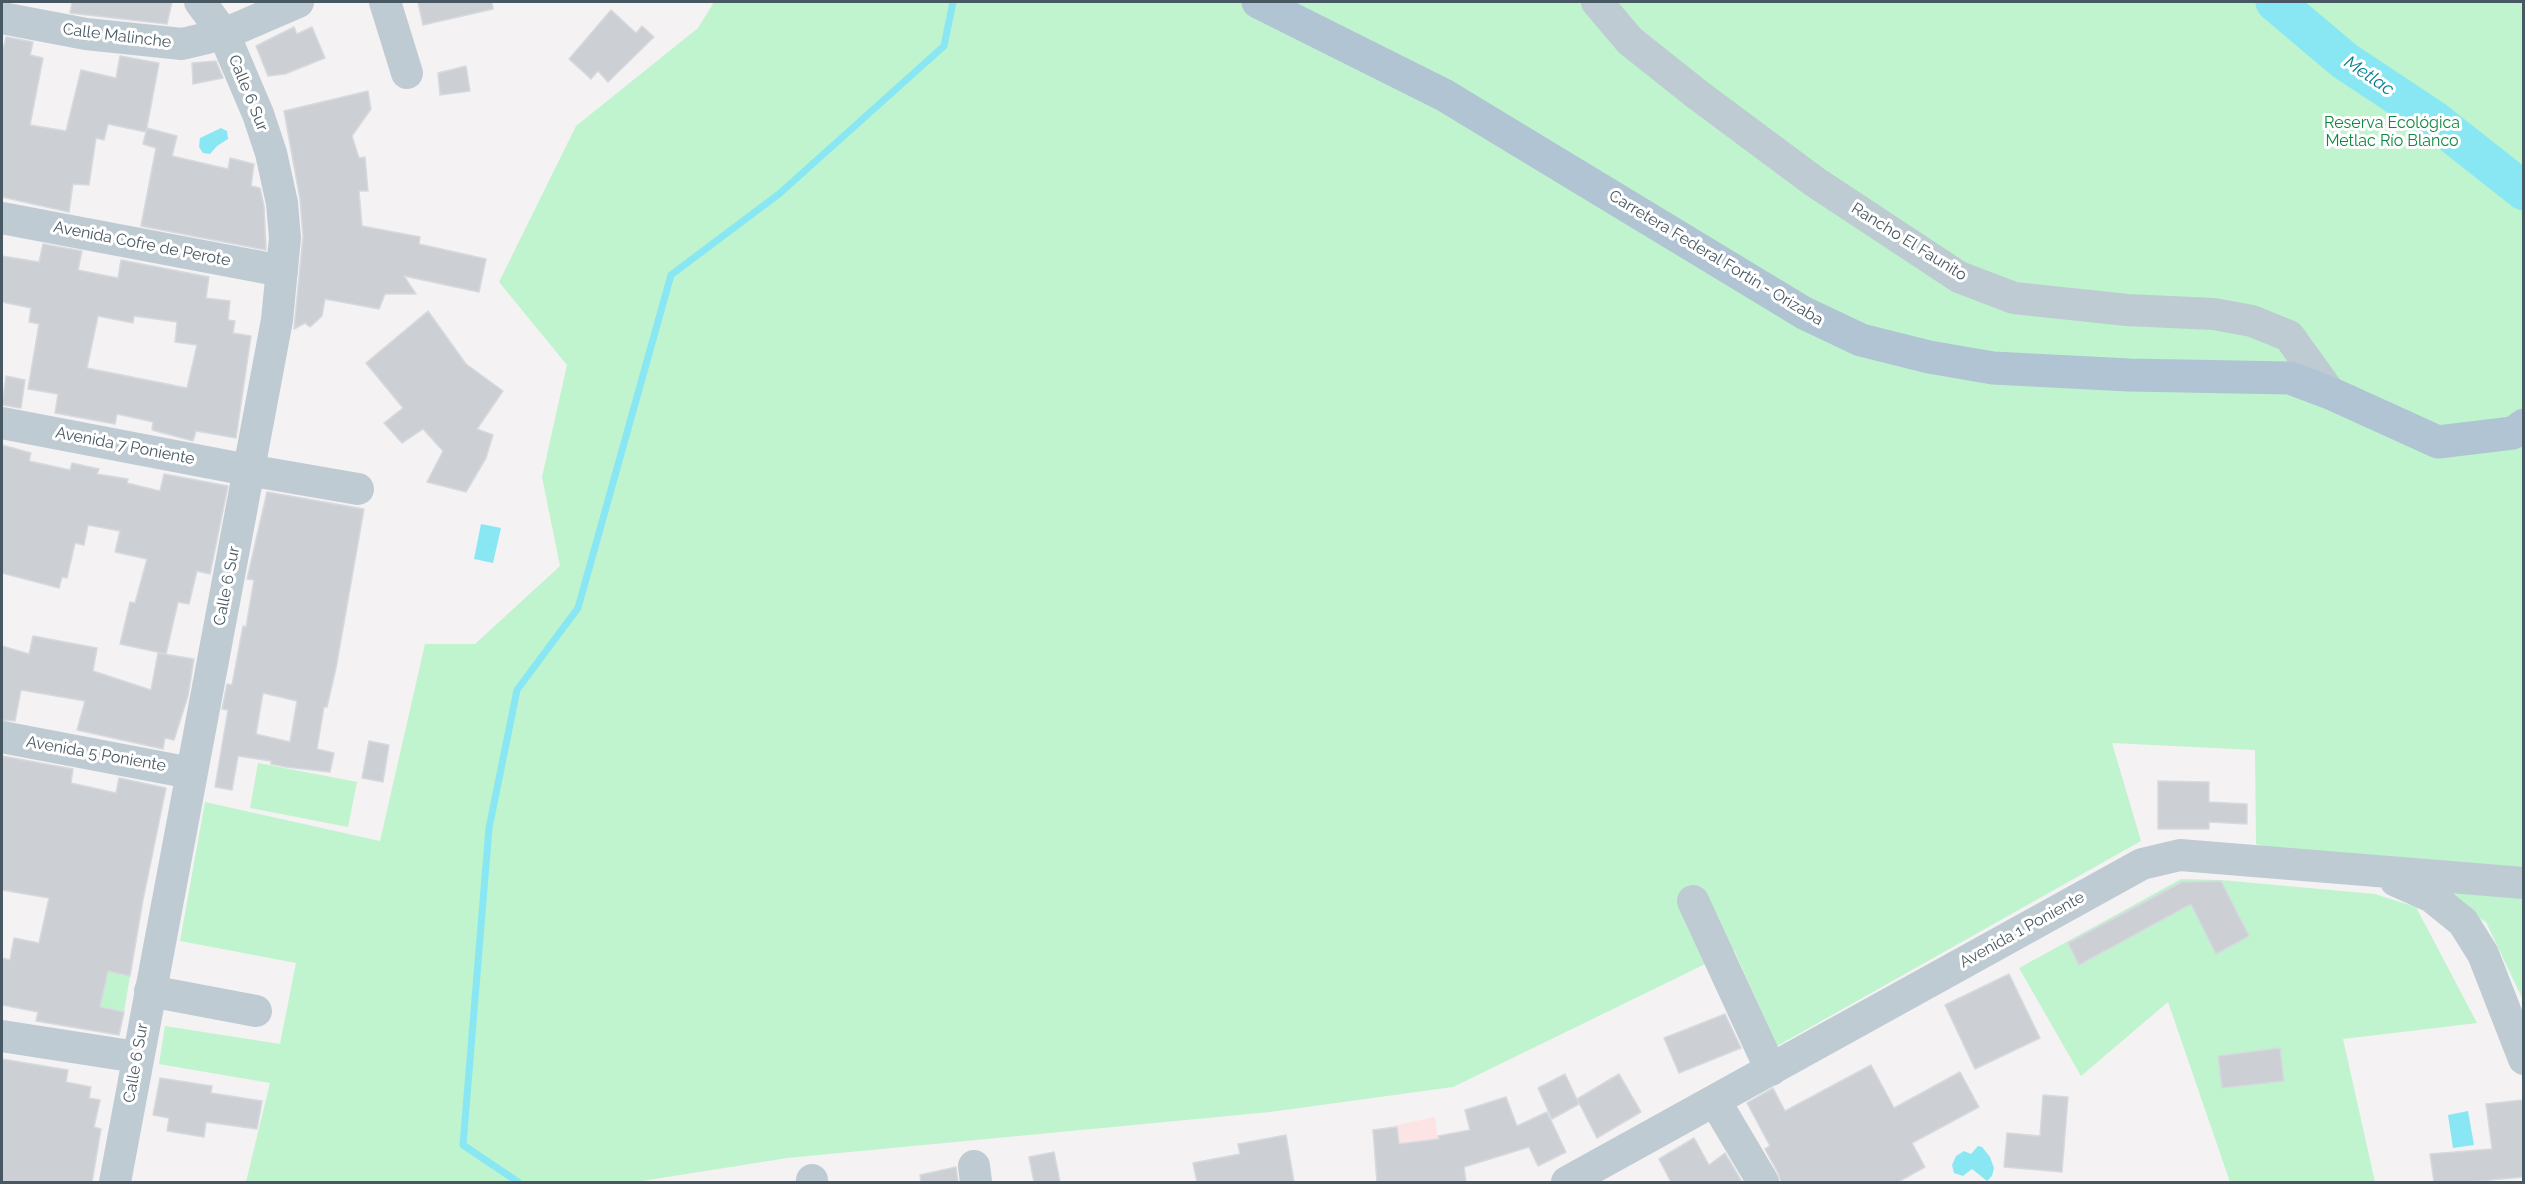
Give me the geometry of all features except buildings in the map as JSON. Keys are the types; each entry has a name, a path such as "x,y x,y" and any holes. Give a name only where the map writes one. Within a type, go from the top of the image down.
{"main road":[{"name":"Carretera Federal Fortín - Orizaba","path":"1258,2 1444,95 1804,313 1861,340 1929,357 1993,368 2128,375 2290,378 2330,393 2438,442 2513,433 2523,425"}],"street":[{"name":"Calle 6 Sur","path":"115,1182 277,320 285,238 282,203 271,153 258,114 224,34 200,2"},
{"name":"Calle Malinche","path":"2,18 86,34 182,44 224,34 298,2"},
{"path":"385,2 407,73"},
{"name":"Rancho El Faunito","path":"1597,2 1630,41 1698,95 1815,182 1959,277 2014,298 2127,310 2214,314 2252,321 2289,336 2330,393"},
{"name":"Avenida Cofre de Perote","path":"2,218 282,271"},
{"name":"Avenida 7 Poniente","path":"2,423 358,489"},
{"name":"Avenida 5 Poniente","path":"2,737 191,773"},
{"name":"Avenida 1 Poniente","path":"1567,1182 2142,864 2180,855 2523,883"},
{"path":"2376,871 2432,897 2463,922 2483,954 2523,1059"},
{"path":"1693,901 1772,1070"},
{"path":"150,991 256,1011"},
{"path":"2,1036 137,1057"},
{"path":"1715,1101 1763,1182"}],"shaded area":[{"path":"1435,1117 1443,1182 1376,1182 1373,1130"}],"green space":[{"name":"Reserva Ecológica Metlac Río Blanco","path":"714,2 2523,2 2523,1000 2486,922 2437,894 2256,844 2255,750 2112,743 2141,841 1777,1046 1734,950 1453,1087 1270,1112 787,1158 636,1182 246,1182 270,1083 159,1064 165,1026 280,1044 296,963 180,941 205,802 380,841 425,644 475,644 560,566 542,477 567,365 499,282 576,126 698,28"},
{"path":"258,763 357,782 348,827 250,808"},
{"path":"2181,879 2221,880 2375,894 2416,907 2477,1023 2343,1039 2375,1182 2230,1182 2168,1002 2081,1076 2019,968"},
{"path":"108,971 130,976 124,1012 100,1007"}],"water":[{"path":"221,128 227,131 228,139 210,154 203,153 199,147 200,138"},
{"path":"481,524 501,528 493,563 474,559"},
{"path":"2468,1111 2474,1145 2453,1148 2448,1115"},
{"path":"1978,1146 1982,1147 1990,1157 1994,1168 1992,1176 1987,1181 1972,1169 1963,1176 1954,1173 1952,1165 1956,1156 1964,1151 1971,1154"}],"waterway":[{"path":"518,1182 463,1145 489,828 517,690 578,608 671,275 779,194 944,46 953,2"},
{"name":"Metlac","path":"2275,2 2345,61 2434,120 2524,191"}]}
